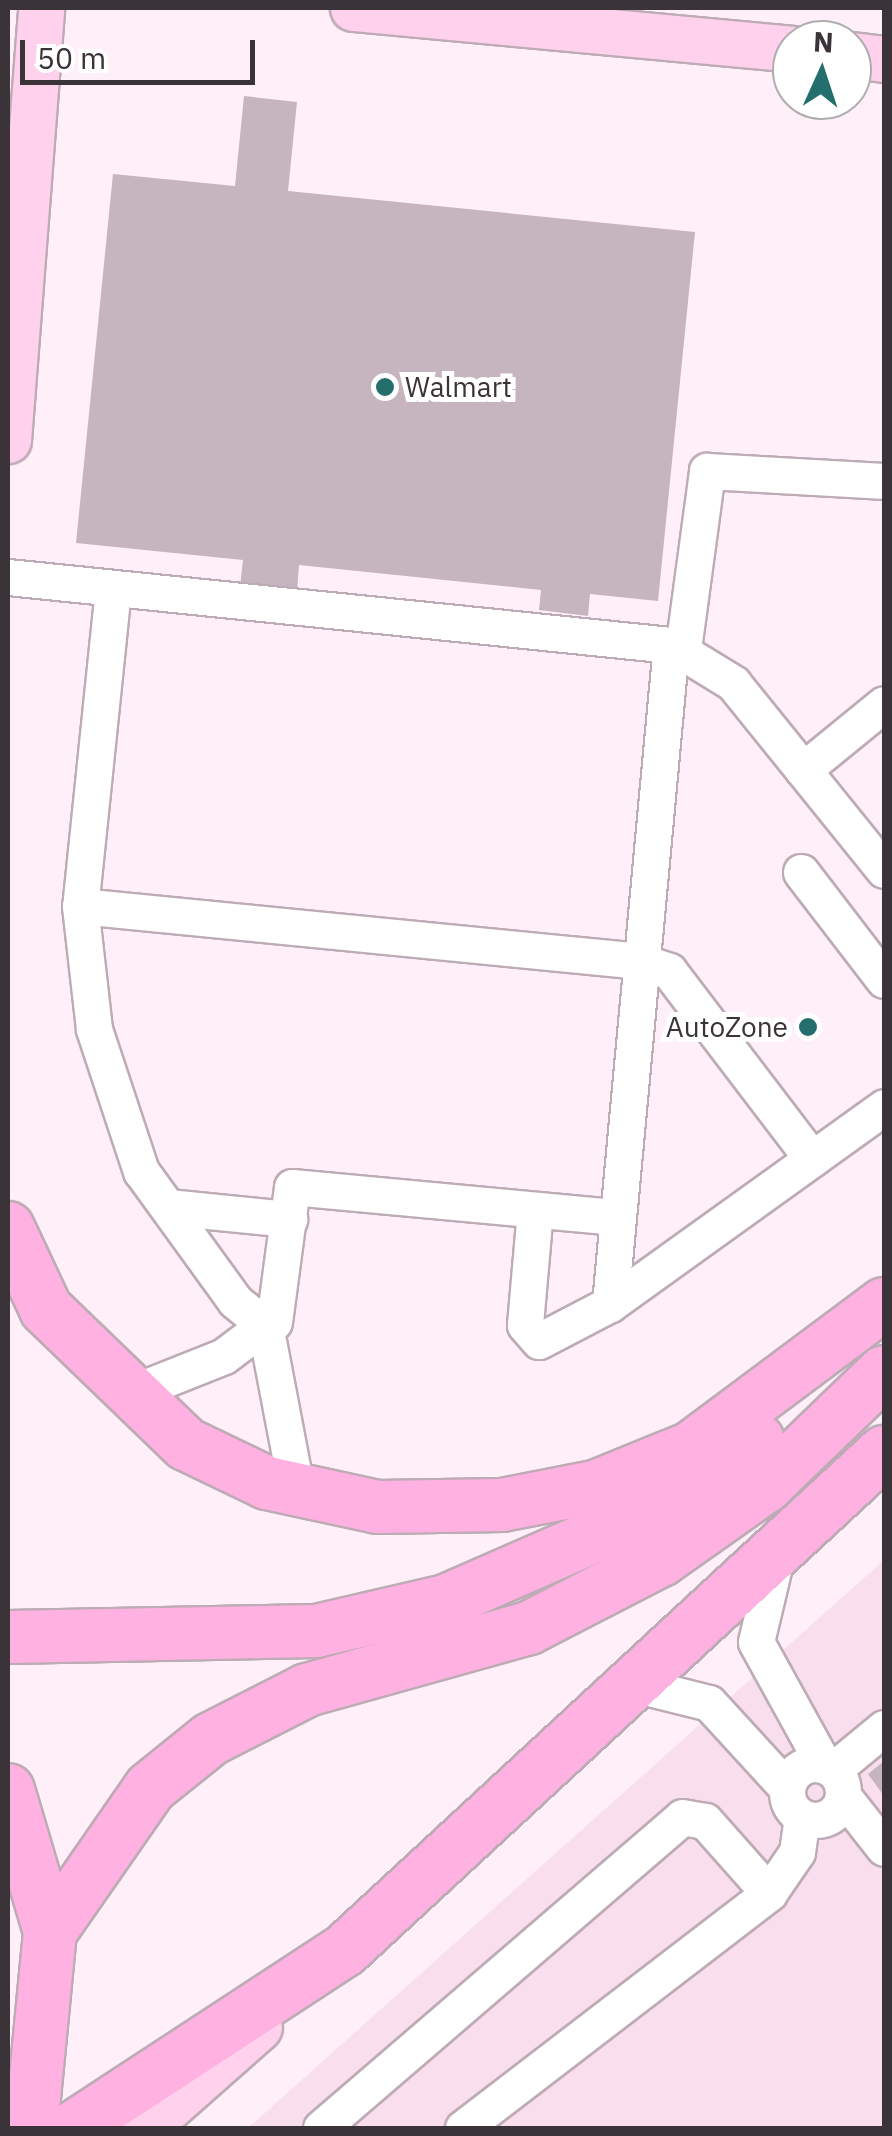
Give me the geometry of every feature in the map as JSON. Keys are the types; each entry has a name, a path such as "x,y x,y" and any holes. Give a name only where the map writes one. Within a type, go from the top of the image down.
{"highway":[{"path":"8,1228 46,1309 126,1395 186,1444 296,1492 378,1507 502,1506 596,1487 691,1448 884,1304"},
{"path":"8,1637 316,1631 446,1601 686,1496 884,1340"},
{"path":"50,1932 150,1788 212,1738 307,1690 529,1628 661,1560 766,1486 884,1372"},
{"path":"72,2128 344,1950 884,1452"},
{"path":"8,1790 50,1932 32,2128"}],"main road":[{"path":"8,440 20,136 42,8"},
{"path":"353,8 772,48"},
{"path":"144,2128 344,1950"}],"lane":[{"path":"610,1304 640,961 677,647 707,471 884,480"},
{"path":"8,577 677,647 733,684 884,870"},
{"path":"113,588 80,906 94,1029 141,1171 235,1301 265,1325 296,1492"},
{"path":"803,770 884,704"},
{"path":"801,872 884,980"},
{"path":"80,906 640,961 668,971 812,1159"},
{"path":"536,1210 526,1336 555,1336 610,1304 884,1106"},
{"path":"126,1395 224,1356 277,1316 292,1188 617,1217"},
{"path":"168,1207 289,1219"},
{"path":"784,1542 763,1585 756,1642 833,1777 884,1848"},
{"path":"633,1684 709,1703 795,1802 829,1817 833,1777 884,1728"},
{"path":"463,2128 769,1893 796,1852 795,1802 805,1766 833,1777"},
{"path":"321,2128 682,1817 705,1820 769,1893"}],"shaded area":[{"path":"884,1560 884,2128 248,2128"}],"building":[{"name":"Walmart","path":"244,96 297,102 288,191 695,232 658,601 590,594 588,616 539,610 541,590 299,565 297,591 240,586 243,560 76,543 113,174 235,186"},
{"path":"884,1761 884,1796 868,1774"}],"place":[{"name":"Walmart","path":"385,387"},
{"name":"AutoZone","path":"808,1027"}]}
